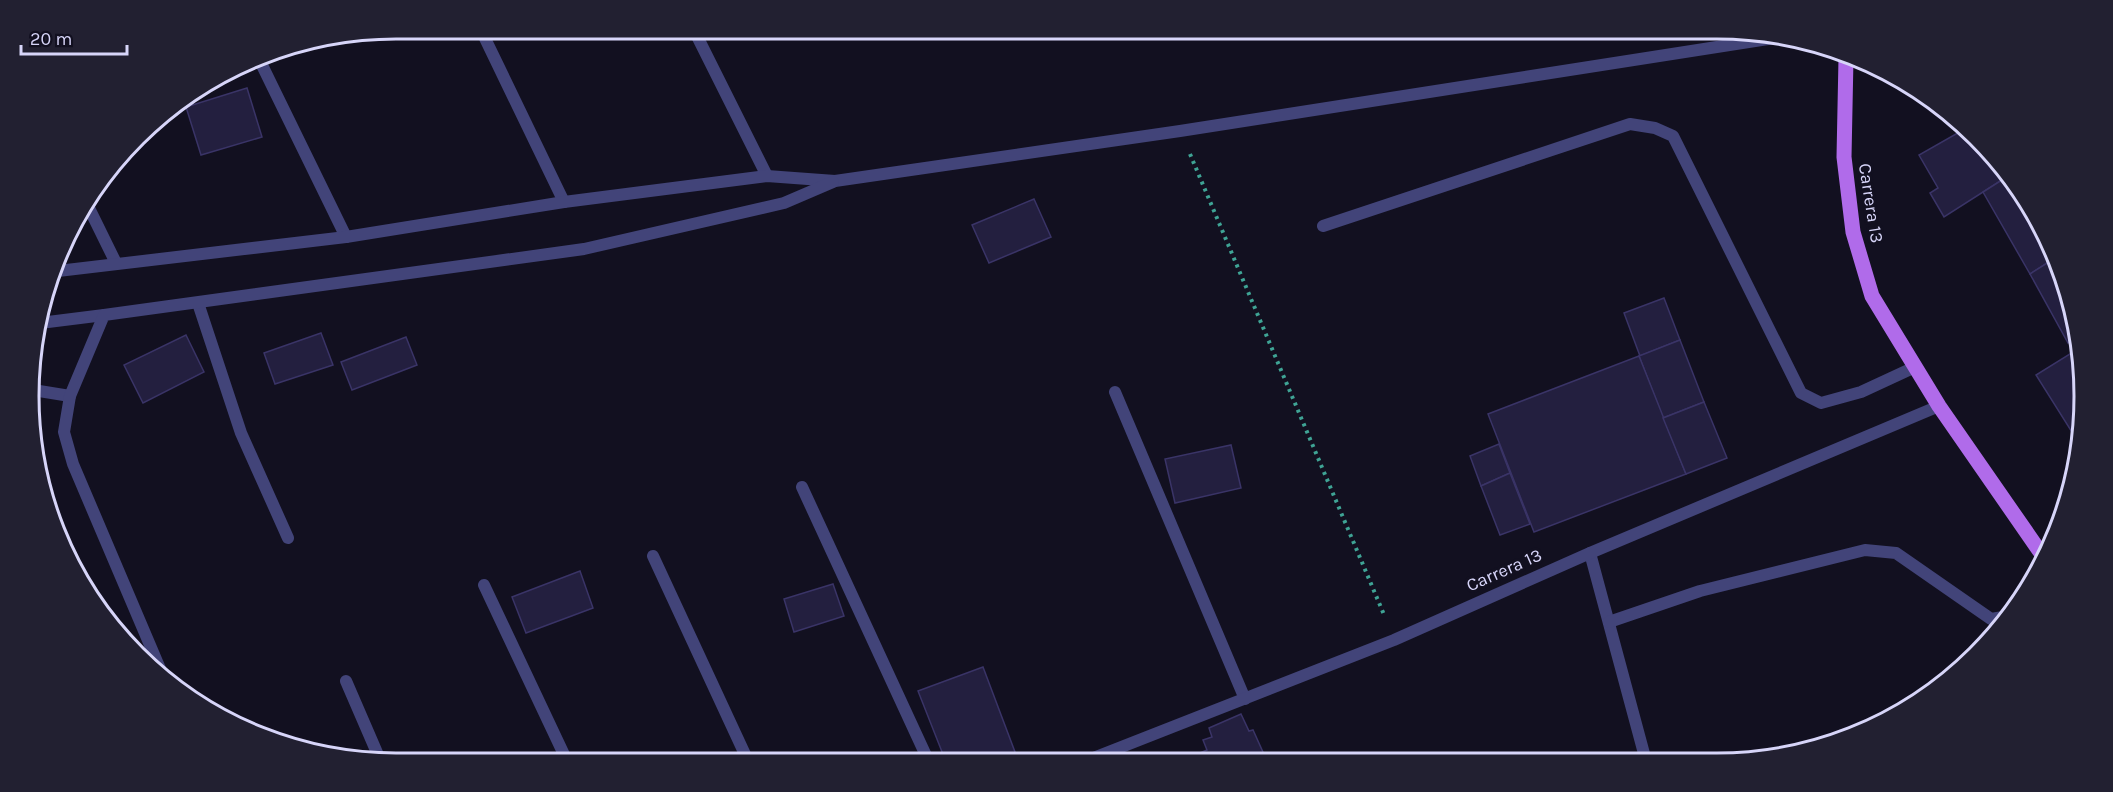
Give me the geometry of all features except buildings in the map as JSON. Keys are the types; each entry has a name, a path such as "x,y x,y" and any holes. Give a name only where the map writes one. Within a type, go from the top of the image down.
{"main road":[{"name":"Carrera 13","path":"1846,63 1844,157 1853,232 1872,296 1939,406 2039,550"}],"street":[{"path":"485,39 564,202"},
{"path":"700,39 766,176"},
{"path":"62,270 346,237 564,202 766,176 835,181 1180,131 1754,41"},
{"path":"262,65 346,237"},
{"path":"1323,226 1630,124 1655,128 1673,136 1801,393 1821,403 1861,392 1915,367"},
{"path":"47,323 584,249 784,203 835,181"},
{"path":"91,211 116,263"},
{"path":"198,303 241,433 288,538"},
{"path":"104,315 70,396 64,432 73,464 156,659"},
{"path":"39,391 70,396"},
{"path":"1115,392 1245,699"},
{"name":"Carrera 13","path":"1106,753 1394,640 1590,553 1939,406"},
{"path":"802,487 925,753"},
{"path":"1609,622 1700,591 1865,550 1896,554 1991,619 1996,618"},
{"path":"1590,553 1644,753"},
{"path":"653,556 744,753"},
{"path":"483,585 563,753"},
{"path":"346,681 377,752"}],"path":[{"path":"1180,131 1394,640"}]}
